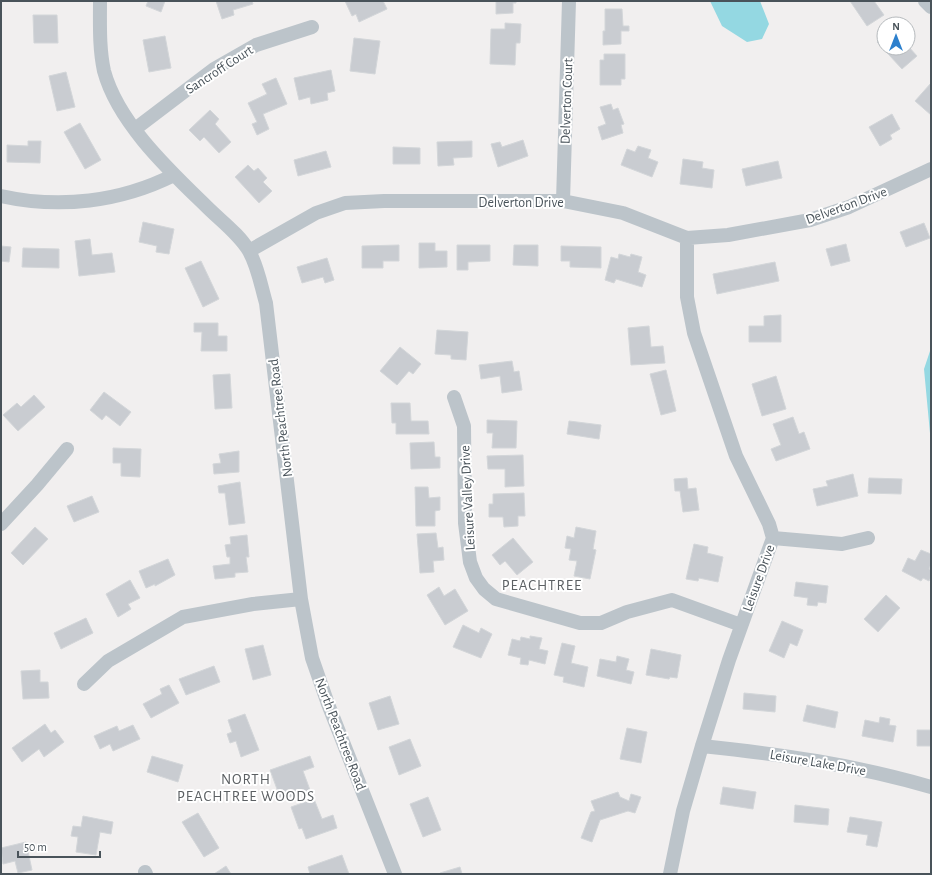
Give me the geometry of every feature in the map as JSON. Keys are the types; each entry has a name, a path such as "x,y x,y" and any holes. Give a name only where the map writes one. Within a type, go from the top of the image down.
{"street":[{"name":"North Peachtree Road","path":"100,1 100,34 104,71 117,103 135,129 174,176 234,233 249,252 266,303 301,599 312,658 328,704 395,874"},
{"name":"Delverton Court","path":"563,201 569,1"},
{"path":"925,1 931,7"},
{"name":"Sancroff Court","path":"135,129 221,65 256,45 312,27"},
{"name":"Delverton Drive","path":"249,252 316,213 345,203 384,201 563,201 623,213 687,238 728,235 810,220 849,207 931,169"},
{"path":"1,196 21,200 66,203 110,198 153,186 174,176"},
{"name":"Leisure Drive","path":"670,874 683,811 702,746 741,625 773,538 769,524 736,456 694,333 687,297 687,238"},
{"name":"Leisure Valley Drive","path":"454,397 464,426 465,523 470,562 476,578 484,589 496,598 580,623 601,623 627,612 672,600 741,625"},
{"path":"1,524 37,485 66,449"},
{"path":"773,538 842,544 868,538"},
{"path":"84,684 108,661 183,617 253,604 301,599"},
{"name":"Leisure Lake Drive","path":"702,746 793,756 887,774 931,787"}],"water":[{"path":"710,1 760,1 769,24 762,39 747,42 722,26"},
{"path":"931,351 931,444 924,369"}],"building":[{"path":"148,1 165,1 161,12 146,6"},
{"path":"216,1 252,1 253,4 233,10 234,15 222,19"},
{"path":"345,1 383,1 387,9 359,22 356,14 352,16"},
{"path":"496,1 516,1 516,3 513,3 513,13 496,14"},
{"path":"850,1 874,1 884,15 876,16 876,20 867,26"},
{"path":"605,9 622,9 623,26 629,26 629,31 621,31 621,44 603,45 603,31 605,31"},
{"path":"33,15 57,15 58,43 34,43"},
{"path":"505,23 521,24 520,43 516,43 515,65 490,64 491,29 505,29"},
{"path":"165,36 171,68 149,72 143,40"},
{"path":"354,38 380,41 375,74 350,71"},
{"path":"604,54 625,54 625,79 621,79 621,85 600,85 600,60 604,60"},
{"path":"916,55 917,56 902,69 890,56"},
{"path":"331,70 335,91 327,93 328,100 311,104 310,97 299,100 294,78"},
{"path":"66,72 75,107 57,111 49,76"},
{"path":"276,78 287,104 263,114 269,129 257,135 252,124 257,122 248,103 267,94 262,84"},
{"path":"931,83 931,115 915,101"},
{"path":"611,104 613,110 618,108 624,124 621,125 623,133 602,140 598,127 606,124 600,107"},
{"path":"210,110 219,119 215,124 231,142 219,153 204,137 200,141 189,130"},
{"path":"892,114 900,129 890,135 892,139 880,146 869,127"},
{"path":"80,123 101,160 85,169 64,132"},
{"path":"523,140 528,156 498,167 491,144 500,142 502,147"},
{"path":"28,141 41,141 40,163 7,162 7,145 28,146"},
{"path":"472,141 472,157 453,158 454,165 438,166 437,142"},
{"path":"638,146 651,150 648,158 658,162 652,177 621,165 627,149 635,152"},
{"path":"393,147 420,148 420,164 393,164"},
{"path":"326,151 331,167 298,176 294,160"},
{"path":"683,159 703,162 702,168 714,170 712,188 680,184"},
{"path":"778,161 782,178 746,186 742,169"},
{"path":"248,165 254,171 258,168 267,178 263,182 272,191 259,203 235,177"},
{"path":"143,222 174,229 169,254 156,252 157,246 139,242"},
{"path":"924,223 930,238 906,247 900,232"},
{"path":"90,239 92,255 112,253 115,272 79,276 75,241"},
{"path":"419,243 435,243 435,251 447,251 447,267 419,268"},
{"path":"846,244 850,261 831,266 826,249"},
{"path":"399,245 399,261 383,261 383,268 362,268 362,246"},
{"path":"457,245 490,245 490,261 468,262 468,270 457,270"},
{"path":"514,245 538,245 538,266 513,265"},
{"path":"1,246 11,247 9,262 1,261"},
{"path":"561,246 601,247 601,268 570,267 570,261 561,261"},
{"path":"23,248 59,249 59,268 22,267"},
{"path":"619,254 630,257 631,254 642,257 638,272 646,275 642,287 616,279 614,283 605,280 611,257 618,259"},
{"path":"327,258 334,280 325,283 323,277 302,283 297,267"},
{"path":"201,261 219,299 203,307 185,268"},
{"path":"775,262 779,281 717,294 713,274"},
{"path":"781,315 781,342 749,342 749,326 764,326 764,316"},
{"path":"194,323 218,323 218,336 227,336 227,351 201,351 202,332 194,332"},
{"path":"649,326 651,347 663,346 665,363 631,365 628,328"},
{"path":"437,330 468,332 466,360 451,359 451,355 435,354"},
{"path":"400,347 421,364 413,374 409,371 397,385 380,371"},
{"path":"512,361 514,372 519,371 522,390 502,393 500,376 481,379 479,365"},
{"path":"666,370 676,411 661,415 650,374"},
{"path":"230,374 232,408 215,409 213,375"},
{"path":"776,376 786,409 762,416 752,384"},
{"path":"104,392 131,412 120,426 106,415 102,420 90,410"},
{"path":"34,395 45,407 18,431 3,415 17,403 21,407"},
{"path":"391,403 410,403 411,421 428,421 429,434 396,434 396,423 392,423"},
{"path":"793,417 799,434 804,432 810,449 776,461 771,449 781,445 773,424"},
{"path":"487,420 517,421 516,448 492,448 493,433 487,433"},
{"path":"569,421 601,425 599,439 567,434"},
{"path":"434,442 435,457 440,457 440,468 411,469 410,443"},
{"path":"113,448 141,449 140,477 121,476 121,463 113,463"},
{"path":"239,451 239,472 214,474 213,464 221,463 219,454"},
{"path":"523,455 524,486 505,487 505,469 488,469 487,456"},
{"path":"853,474 858,496 817,506 813,489 828,486 826,481"},
{"path":"687,478 688,489 696,488 699,510 683,512 680,491 675,491 674,479"},
{"path":"869,478 902,479 901,494 868,493"},
{"path":"240,482 245,523 229,525 225,493 219,493 218,486"},
{"path":"415,487 428,487 429,498 440,497 440,510 435,511 435,526 416,526"},
{"path":"524,493 525,516 518,516 518,526 504,527 503,517 489,517 489,504 493,504 493,494"},
{"path":"92,496 99,512 74,522 67,506"},
{"path":"35,527 48,539 23,565 11,553"},
{"path":"576,527 596,531 593,549 596,550 590,579 574,576 577,561 569,560 571,549 565,548 567,536 574,538"},
{"path":"436,533 438,548 443,547 444,560 433,561 434,572 420,573 417,534"},
{"path":"247,535 249,557 246,557 248,572 235,573 235,577 215,579 213,566 230,564 230,557 227,557 225,545 231,544 230,537"},
{"path":"513,538 533,562 517,575 505,561 500,565 492,555"},
{"path":"694,544 708,547 707,553 723,557 718,582 699,578 698,581 686,579"},
{"path":"921,550 931,554 931,564 929,569 931,570 931,577 929,581 923,578 921,581 902,571 908,558 915,561"},
{"path":"168,559 175,575 155,586 155,584 146,588 139,571"},
{"path":"130,580 140,598 128,604 131,609 118,617 106,594"},
{"path":"796,582 828,586 826,603 818,602 817,606 807,605 808,598 794,596"},
{"path":"439,587 444,596 455,589 468,611 445,625 427,595"},
{"path":"886,595 900,608 878,632 864,619"},
{"path":"86,618 93,633 61,649 54,633"},
{"path":"782,621 803,630 797,646 790,643 784,658 769,651"},
{"path":"463,625 479,633 481,628 492,634 481,658 453,647"},
{"path":"530,636 542,638 539,649 548,651 545,664 529,660 528,665 520,664 521,658 508,655 512,639 520,641 521,637 530,639"},
{"path":"562,643 575,646 571,663 588,667 584,687 563,682 564,677 554,675"},
{"path":"263,645 271,675 253,680 245,649"},
{"path":"651,649 681,655 677,678 670,677 669,679 646,675"},
{"path":"617,656 629,659 626,670 634,672 631,684 597,676 600,659 616,662"},
{"path":"214,666 220,682 186,695 179,679"},
{"path":"40,670 40,682 48,682 49,698 23,699 21,671"},
{"path":"169,685 179,703 151,718 143,704 162,694 160,689"},
{"path":"744,693 776,696 775,712 743,709"},
{"path":"390,696 399,724 378,730 369,703"},
{"path":"807,705 838,712 835,728 803,721"},
{"path":"245,714 259,750 241,757 236,741 230,743 227,734 232,732 228,720"},
{"path":"880,717 890,719 889,725 896,726 893,742 862,736 865,720 879,723"},
{"path":"45,724 51,733 55,730 64,742 44,757 39,749 22,762 12,748"},
{"path":"133,725 140,739 113,751 110,744 100,749 94,736 117,726 119,731"},
{"path":"627,728 647,732 641,763 620,759"},
{"path":"917,730 931,730 931,746 917,746"},
{"path":"410,739 421,766 399,775 389,747"},
{"path":"152,756 183,765 178,782 147,772"},
{"path":"310,756 314,767 303,771 310,790 281,800 270,770"},
{"path":"723,787 756,792 753,809 720,804"},
{"path":"618,792 620,797 629,801 631,794 641,797 635,813 628,811 600,820 592,842 581,838 591,812 595,811 591,801"},
{"path":"428,797 441,830 423,837 410,804"},
{"path":"314,799 322,819 333,815 337,828 306,839 302,828 299,829 291,807"},
{"path":"795,805 829,809 828,825 794,822"},
{"path":"198,813 219,848 204,857 182,822"},
{"path":"83,816 113,822 111,834 100,832 96,855 76,852 78,837 71,836 73,826 81,827"},
{"path":"850,817 882,822 877,847 866,845 868,835 847,832"},
{"path":"26,842 32,870 18,873 15,861 3,864 1,848"},
{"path":"342,855 349,874 310,874 308,867"},
{"path":"226,866 231,874 214,874"},
{"path":"460,867 462,874 440,874 440,873"}],"district":[{"name":"PEACHTREE","path":"542,585"},
{"name":"NORTH PEACHTREE WOODS","path":"246,788"}]}
